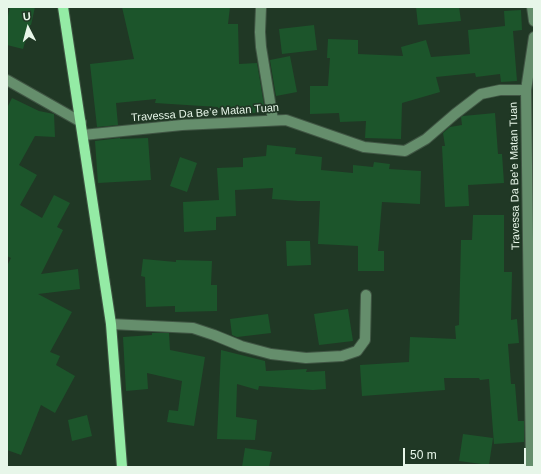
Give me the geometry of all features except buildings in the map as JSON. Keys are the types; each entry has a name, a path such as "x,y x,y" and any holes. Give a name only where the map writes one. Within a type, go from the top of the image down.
{"main road":[{"path":"63,7 111,324 122,467"}],"street":[{"path":"261,7 261,46 273,120"},
{"path":"532,7 534,21"},
{"path":"526,90 534,37"},
{"path":"7,80 81,122"},
{"name":"Travessa Da Be’e Matan Tuan","path":"83,135 182,125 286,120 364,147 405,151 426,140 455,114 481,94 500,90 526,90 531,467"},
{"path":"111,324 193,328 241,346 272,354 306,358 342,356 357,351 365,340 366,295"}]}
